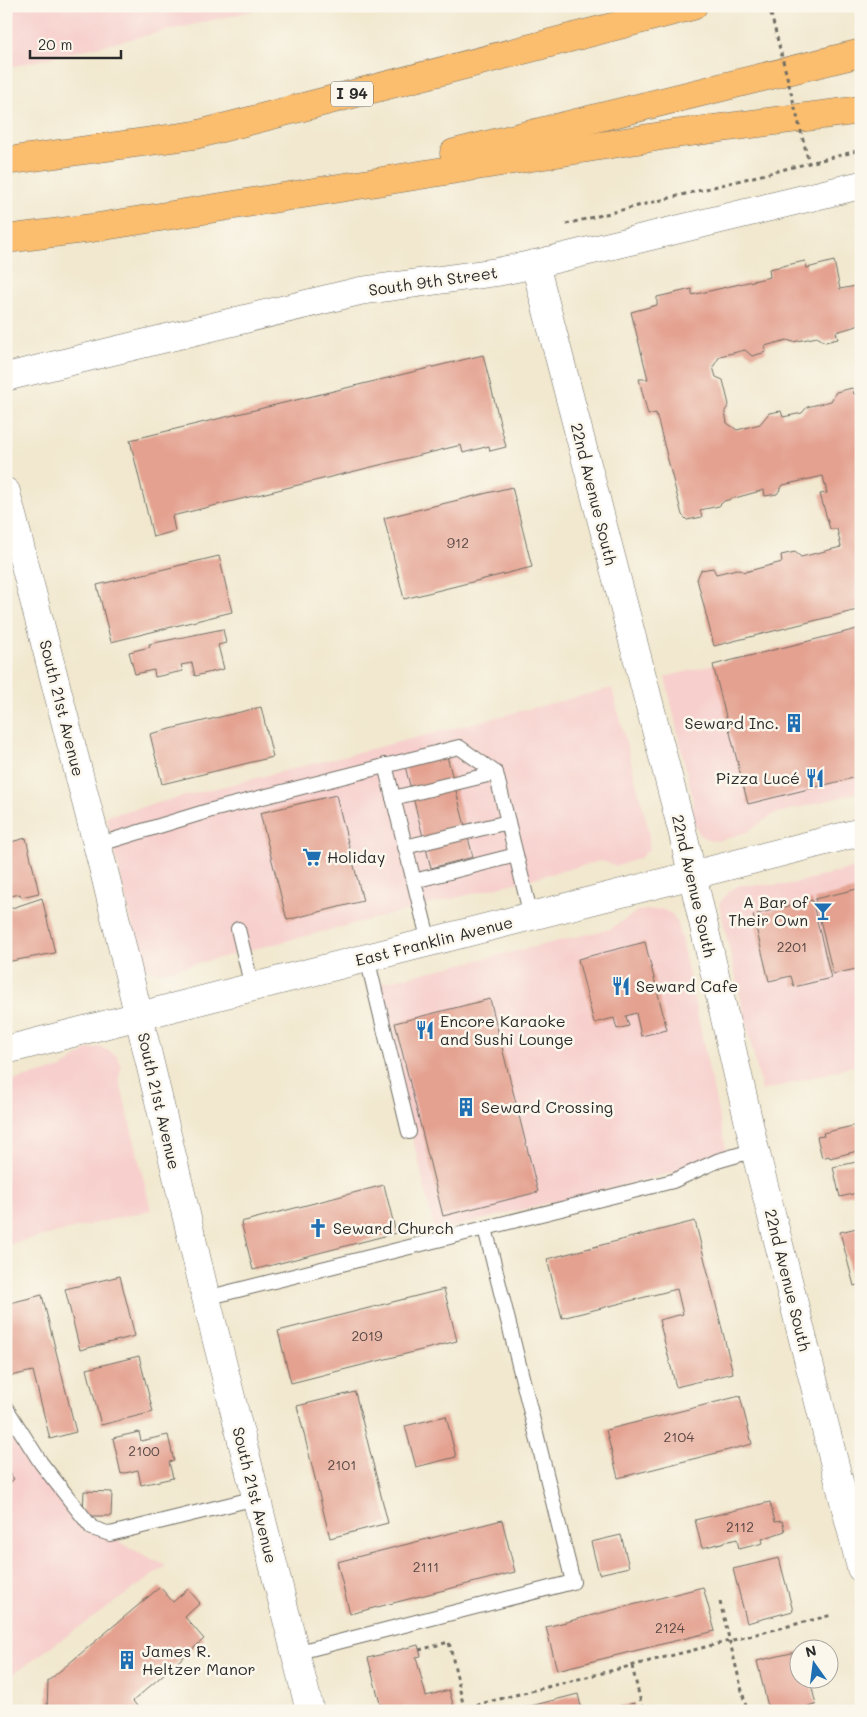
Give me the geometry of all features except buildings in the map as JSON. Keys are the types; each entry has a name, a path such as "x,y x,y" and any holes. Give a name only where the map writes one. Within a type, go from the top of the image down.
{"highway":[{"name":"I 94","path":"6,161 195,135 694,6"},
{"path":"226,206 364,176 861,53"},
{"path":"6,239 226,206 674,134 861,110"}],"street":[{"name":"South 9th Street","path":"6,377 360,291 497,272 535,264 861,185"},
{"name":"22nd Avenue South","path":"535,264 692,875 755,1150 861,1568"},
{"name":"South 21st Avenue","path":"6,492 97,845 206,1298 310,1711"},
{"name":"East Franklin Avenue","path":"6,1050 861,832"}],"lane":[{"path":"97,845 208,811 460,747 496,773 531,916"},
{"path":"385,765 429,942"},
{"path":"394,798 496,773"},
{"path":"405,847 508,822"},
{"path":"414,881 516,855"},
{"path":"238,929 252,988"},
{"path":"367,958 409,1132"},
{"path":"206,1298 673,1181 717,1161 755,1150"},
{"path":"296,1653 573,1582 485,1228"},
{"path":"6,1408 41,1463 92,1528 110,1534 256,1498"}],"path":[{"path":"769,6 809,163"},
{"path":"562,225 861,150"},
{"path":"720,1602 747,1711"},
{"path":"419,1650 449,1642 465,1709 832,1615"},
{"path":"632,1666 643,1711"}],"shaded area":[{"path":"6,6 273,6 6,68"},
{"name":"Seward Inc.","path":"861,627 861,792 774,814 747,832 722,840 710,841 700,835 692,818 693,800 665,677"},
{"path":"612,688 649,831 649,849 640,858 617,866 601,861 164,972 151,971 141,963 106,816"},
{"path":"861,866 861,1064 762,1091 719,904 729,891 740,885 787,885"},
{"path":"661,909 672,914 678,924 728,1159 435,1231 376,984 610,929 638,911"},
{"path":"101,1047 117,1056 121,1067 119,1078 151,1210 6,1245 6,1082 62,1068 88,1049"},
{"path":"6,1414 84,1524 166,1566 6,1679"}],"place":[{"name":"Seward Inc.","path":"794,723"},
{"name":"Pizza Lucé","path":"815,778"},
{"name":"Holiday","path":"312,857"},
{"name":"A Bar of Their Own","path":"823,911"},
{"name":"Seward Cafe","path":"621,986"},
{"name":"Encore Karaoke and Sushi Lounge","path":"425,1030"},
{"name":"Seward Crossing","path":"466,1107"},
{"name":"Seward Church","path":"318,1228"},
{"name":"James R. Heltzer Manor","path":"127,1660"}]}
